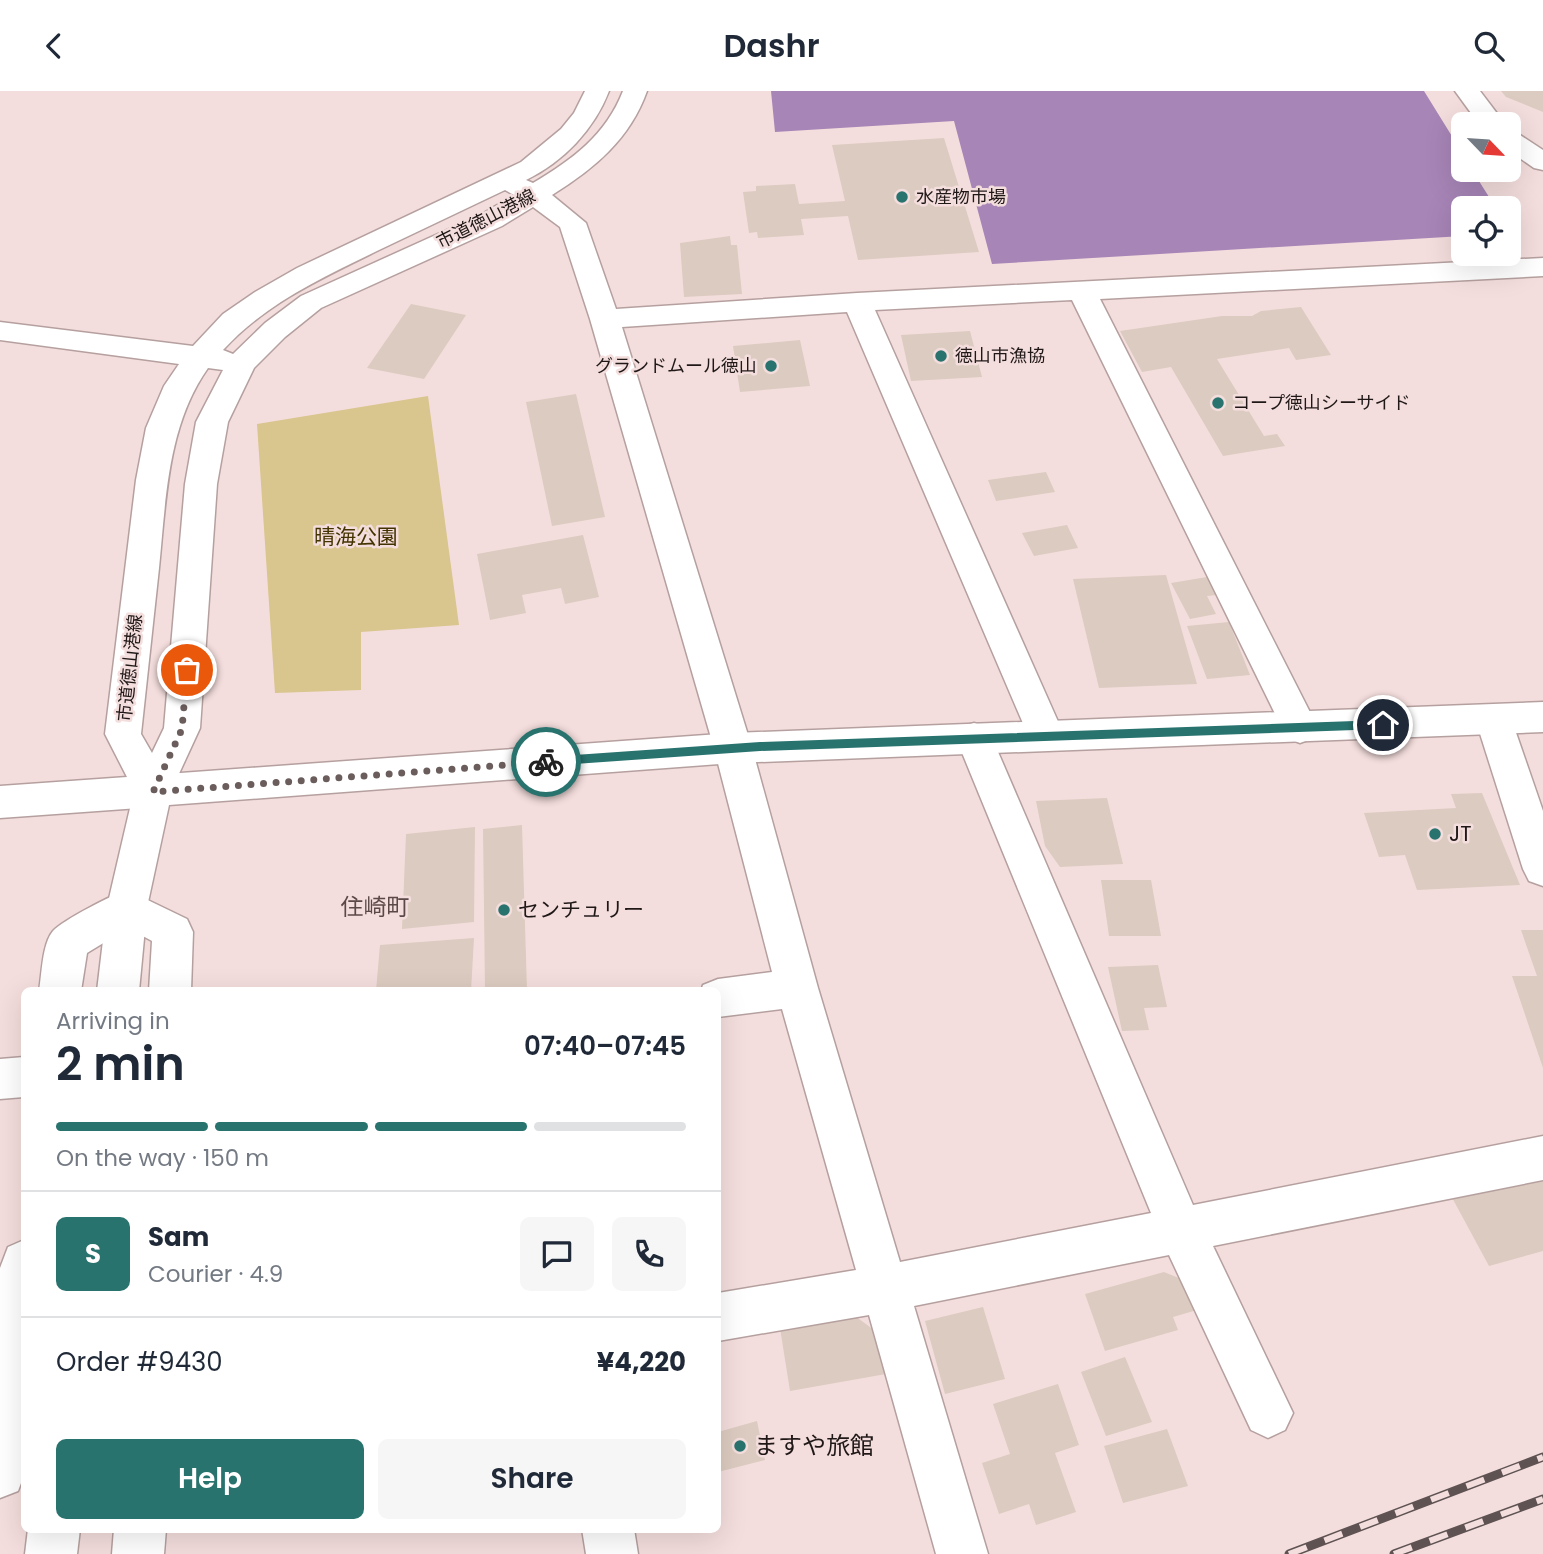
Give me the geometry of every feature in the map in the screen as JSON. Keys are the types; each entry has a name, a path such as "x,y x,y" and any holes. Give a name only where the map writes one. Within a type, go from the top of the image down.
{"street":[{"name":"市道徳山港線","path":"153,792 123,734 154,467 162,428 179,386 200,356 233,321 307,274 506,180 559,147 583,118 597,91"},
{"name":"市道徳山港線","path":"153,792 182,729 201,484 212,422 241,363 275,330 311,302 492,220 579,167 609,138 628,110 635,91"},
{"path":"1466,91 1483,112"},
{"path":"1521,147 1543,162"},
{"path":"506,180 535,195 572,223 604,319 733,748 797,988 962,1554"},
{"path":"604,319 857,302 1543,267"},
{"path":"1082,292 1300,728"},
{"path":"857,302 1046,734"},
{"path":"0,331 241,363"},
{"path":"0,802 733,748 1046,734 1494,721 1543,717"},
{"path":"1494,721 1543,869"},
{"path":"974,738 1181,1230 1268,1413"},
{"path":"118,987 127,907 153,792"},
{"path":"61,987 68,943 127,907"},
{"path":"127,907 173,932 170,987"},
{"path":"721,998 797,988"},
{"path":"0,1079 21,1077"},
{"path":"721,1316 883,1289 1543,1158"},
{"path":"2,1444 21,1288"},
{"path":"51,1554 54,1533"},
{"path":"138,1554 140,1533"},
{"path":"609,1533 612,1554"}],"green space":[{"name":"晴海公園","path":"428,396 459,625 361,632 361,690 275,693 257,424"}],"shaded area":[{"path":"771,91 1424,91 1451,135 1451,182 1480,182 1488,196 1451,196 1451,237 992,264 954,121 775,132"}],"building":[{"path":"1501,91 1543,91 1543,112 1506,97"},
{"path":"944,138 979,252 858,260 848,216 801,219 804,235 758,238 757,232 749,233 743,192 756,191 756,186 795,184 799,204 845,201 832,145"},
{"path":"730,236 731,245 737,245 742,294 684,297 680,243"},
{"path":"411,304 466,315 424,379 367,368"},
{"name":"コープ徳山シーサイド","path":"1301,307 1331,355 1296,360 1289,348 1217,359 1264,436 1277,434 1285,446 1223,456 1171,367 1142,372 1120,331 1222,316 1252,316 1261,311"},
{"name":"徳山市漁協","path":"970,331 982,377 911,381 901,335"},
{"name":"グランドムール徳山","path":"800,340 810,386 740,392 733,346"},
{"path":"576,394 605,517 552,526 526,402"},
{"path":"1046,472 1055,492 996,501 988,480"},
{"path":"1067,525 1078,548 1034,556 1022,533"},
{"path":"583,535 599,597 565,604 561,588 522,595 526,613 490,620 477,554"},
{"path":"1166,575 1197,684 1099,688 1073,579"},
{"path":"1207,577 1217,595 1207,596 1216,614 1190,619 1171,583"},
{"path":"1229,622 1250,675 1207,679 1187,626"},
{"name":"JT","path":"1482,793 1520,885 1417,890 1405,855 1379,857 1364,813 1456,808 1451,794"},
{"path":"1107,798 1123,864 1060,867 1045,846 1036,801"},
{"name":"センチュリー","path":"522,825 527,987 485,987 483,829"},
{"path":"475,827 474,922 402,929 406,834"},
{"path":"1101,880 1151,880 1161,936 1109,936"},
{"path":"1521,930 1543,930 1543,1068 1512,976 1537,976"},
{"path":"474,938 471,987 376,987 380,945"},
{"path":"1158,965 1167,1007 1144,1008 1149,1030 1122,1031 1108,967"},
{"path":"1543,1165 1543,1251 1489,1266 1449,1192"},
{"path":"1164,1272 1186,1281 1197,1310 1173,1317 1178,1330 1105,1351 1085,1294"},
{"path":"983,1307 1005,1379 945,1394 925,1321"},
{"path":"855,1316 878,1333 886,1374 790,1391 780,1328"},
{"path":"1125,1357 1152,1422 1106,1436 1081,1372"},
{"path":"1058,1384 1079,1445 1055,1453 1076,1512 1036,1525 1029,1504 999,1514 982,1463 1010,1454 993,1404"},
{"name":"ますや旅館","path":"757,1421 765,1460 721,1471 721,1431"},
{"path":"1167,1429 1188,1486 1123,1503 1104,1446"}],"railway":[{"path":"1289,1554 1543,1457"},
{"path":"1394,1554 1543,1499"}],"way so far":[{"path":"187,670 182,729 153,792 546,762"}],"place":[{"name":"水産物市場","path":"902,197"},
{"name":"徳山市漁協","path":"941,356"},
{"name":"グランドムール徳山","path":"771,366"},
{"name":"コープ徳山シーサイド","path":"1218,403"},
{"name":"JT","path":"1435,834"},
{"name":"センチュリー","path":"504,910"},
{"name":"ますや旅館","path":"740,1446"}],"district":[{"name":"住崎町","path":"375,907"}],"route":[{"path":"546,762 733,748 1046,734 1383,725"}]}
